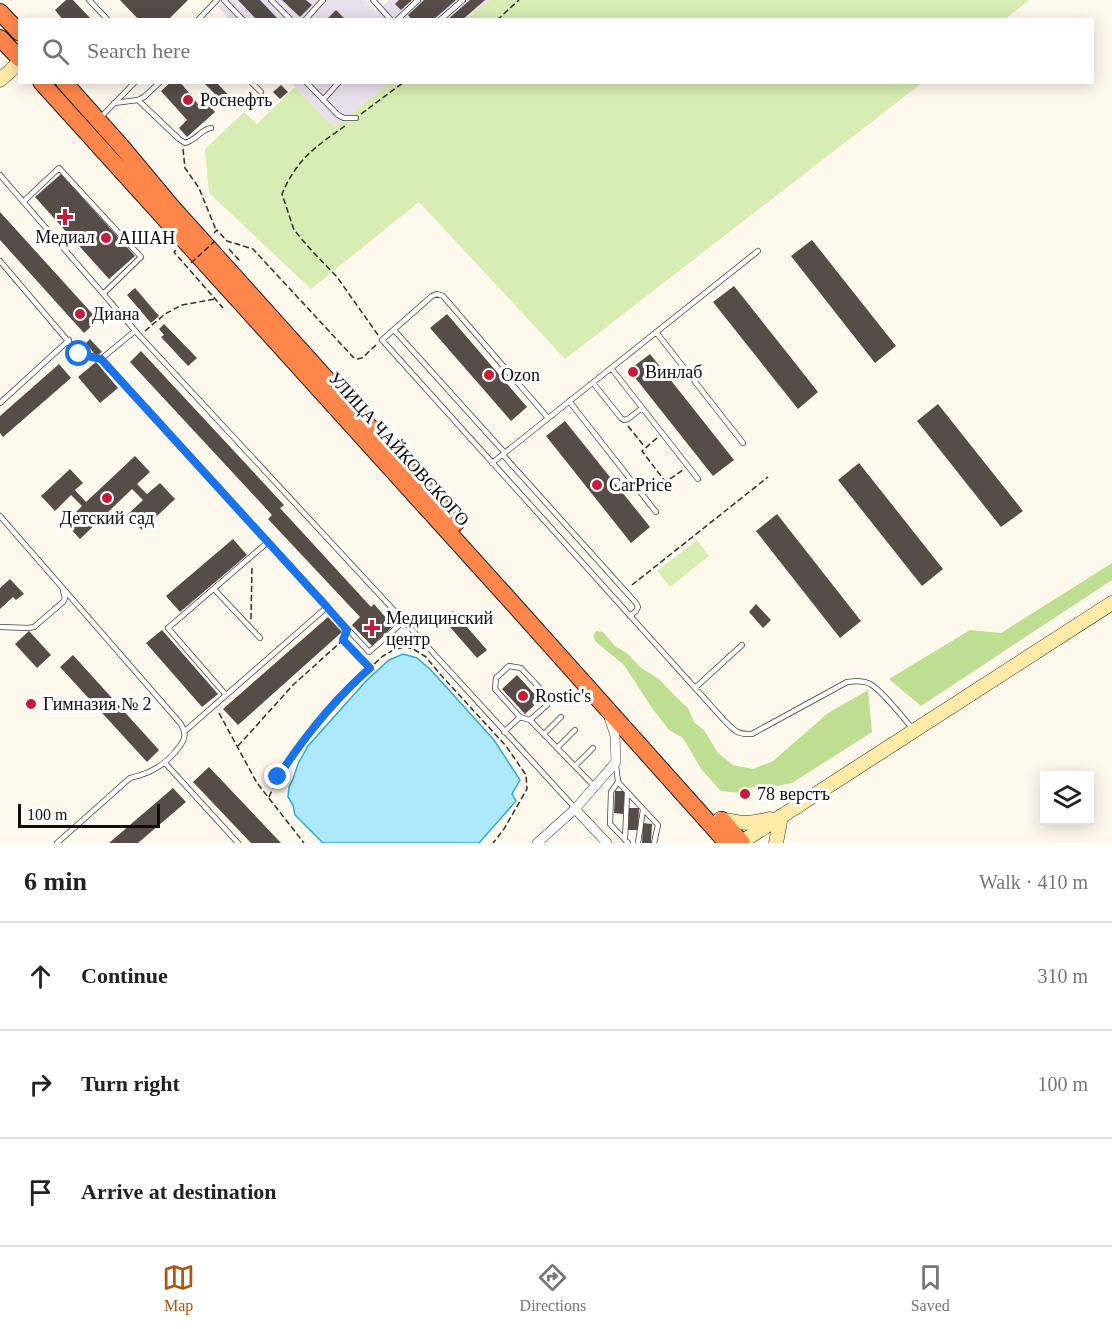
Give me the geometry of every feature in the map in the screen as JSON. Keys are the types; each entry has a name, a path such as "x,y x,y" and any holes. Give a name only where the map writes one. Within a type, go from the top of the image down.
{"highway":[{"path":"0,12 18,31"},
{"path":"0,38 18,58"},
{"name":"УЛИЦА ЧАЙКОВСКОГО","path":"43,84 605,706 737,843"},
{"name":"УЛИЦА ЧАЙКОВСКОГО","path":"66,84 720,819 737,843"}],"street":[{"path":"0,80 18,62"},
{"path":"737,843 1112,603"},
{"path":"537,843 575,809 616,762 615,736 605,706"},
{"path":"575,809 606,843"},
{"path":"720,819 745,824 781,816"},
{"path":"776,843 781,816"}],"lane":[{"path":"89,0 106,18"},
{"path":"200,18 217,0"},
{"path":"224,0 241,18"},
{"path":"271,0 289,18"},
{"path":"373,0 389,18"},
{"path":"399,18 418,0"},
{"path":"442,18 463,0"},
{"path":"308,18 321,1"},
{"path":"98,120 133,84"},
{"path":"114,103 138,100 158,84"},
{"path":"253,84 261,92"},
{"path":"308,84 338,115 344,118 356,118"},
{"path":"323,99 337,84"},
{"path":"138,100 185,143 194,140 208,127 211,128"},
{"path":"23,202 59,168 141,257 103,294"},
{"path":"0,175 139,335 575,809"},
{"path":"492,463 758,251"},
{"path":"0,261 79,354 101,359 369,652 404,621"},
{"path":"548,418 443,296 437,294 432,296 382,340 737,733 752,734 847,682 856,681 870,683 914,730"},
{"path":"101,359 135,330"},
{"path":"394,330 636,603 638,607 630,616"},
{"path":"656,332 743,443"},
{"path":"0,403 69,340"},
{"path":"611,368 698,479"},
{"path":"593,383 624,420 642,408"},
{"path":"569,401 656,512"},
{"path":"0,516 181,724 184,731 181,744 165,763 142,775 130,778 57,843"},
{"path":"226,695 168,628 268,543"},
{"path":"0,627 34,627 63,602 63,588"},
{"path":"214,589 260,638"},
{"path":"184,731 327,607"},
{"path":"695,688 742,645"},
{"path":"530,720 547,705 546,695 521,668 509,666 496,678 495,689 520,717 530,720 594,786"},
{"path":"504,732 520,717"},
{"path":"544,734 561,717"},
{"path":"557,748 575,730"},
{"path":"575,766 593,748"},
{"path":"616,762 618,782 658,825 654,843"},
{"path":"165,763 238,843"},
{"path":"618,782 611,792 610,824 627,842"},
{"path":"627,793 627,842"},
{"path":"638,843 643,810"}],"path":[{"path":"499,18 519,0"},
{"path":"180,140 185,168 199,188 217,230 226,241 253,249 353,357 362,358 382,340 337,277 294,230 282,195 296,167 316,147 401,84"},
{"path":"214,233 217,230"},
{"path":"191,263 215,241"},
{"path":"191,270 223,308"},
{"path":"139,335 165,314 182,305 216,299"},
{"path":"624,420 645,447"},
{"path":"662,434 645,447 643,453 667,482 688,466"},
{"path":"625,591 768,477"},
{"path":"251,628 252,557"},
{"path":"238,746 293,685 343,640 347,630"},
{"path":"343,640 370,668"},
{"path":"269,797 278,777 299,747 339,700 383,656 395,649 406,647 426,657 506,746 526,775 527,789 504,829 493,843"},
{"path":"216,704 257,783 304,843"}],"shaded area":[{"path":"224,0 365,0 377,12 389,0 490,0 468,18 228,18 218,7"},
{"path":"292,84 389,84 334,127"}],"green space":[{"path":"490,0 1029,0 1006,18 467,18"},
{"path":"389,84 921,84 565,359 419,202 311,289 209,193 205,149 244,112 257,124 295,87 334,127"},
{"path":"697,540 709,556 670,587 657,571"},
{"path":"1112,563 1112,580 921,706 889,679 970,630 1001,633"},
{"path":"596,631 603,632 615,646 628,654 640,667 659,679 688,708 694,722 704,730 718,753 733,765 753,769 773,761 828,713 868,690 872,732 792,783 772,787 752,787 739,793 721,791 701,769 683,738 669,730 652,708 624,665 596,642 593,636"}],"water":[{"path":"403,654 417,658 430,669 494,740 520,780 512,794 516,801 479,843 323,843 295,815 288,797 289,787 298,764 308,746 367,680 389,660"}],"building":[{"path":"66,0 73,0 90,18 61,18 55,10"},
{"path":"120,0 188,0 170,18 137,18"},
{"path":"238,0 260,0 277,18 255,18"},
{"path":"282,0 306,0 312,5 300,17"},
{"path":"399,0 412,0 401,10 395,4"},
{"path":"424,0 456,0 435,18 410,18 408,15"},
{"path":"470,0 485,0 464,18 449,18"},
{"path":"336,10 344,18 328,18"},
{"path":"169,84 182,84 202,109 208,104 215,112 187,137 179,128 187,120 161,91"},
{"path":"205,84 218,84 234,101 228,107"},
{"path":"281,85 288,92 280,99 273,92"},
{"path":"61,174 135,256 109,279 35,197"},
{"path":"0,212 98,320 84,333 0,240"},
{"path":"812,240 896,346 875,363 791,256"},
{"path":"734,286 818,392 798,409 713,302"},
{"path":"135,288 159,316 151,323 127,295"},
{"path":"447,314 527,407 511,421 430,328"},
{"path":"164,324 197,358 188,366 161,337 164,335 159,329"},
{"path":"90,339 102,352 96,356 86,343"},
{"path":"141,351 284,505 280,508 371,607 374,604 393,626 372,646 352,625 360,617 268,519 272,515 130,362"},
{"path":"650,354 734,460 713,476 629,370"},
{"path":"96,362 118,388 100,403 78,377"},
{"path":"59,364 71,378 3,437 0,433 0,416"},
{"path":"938,404 1023,511 1001,527 917,421"},
{"path":"565,421 650,527 631,543 546,436"},
{"name":"Детский сад","path":"135,456 150,472 137,484 147,494 160,483 175,499 142,530 127,515 143,500 132,489 80,539 65,523 82,506 71,495 55,511 41,496 70,469 83,483 75,490 86,502"},
{"path":"859,463 943,569 922,586 838,480"},
{"path":"777,514 861,621 840,638 756,531"},
{"path":"233,539 247,555 180,612 166,596"},
{"path":"10,579 24,594 16,600 13,597 0,609 0,588"},
{"path":"756,604 771,620 763,628 749,612"},
{"path":"453,611 487,650 477,658 443,619"},
{"path":"328,617 342,632 238,725 223,709"},
{"path":"162,630 218,694 202,707 146,643"},
{"path":"29,631 51,655 37,668 15,644"},
{"path":"73,655 159,750 147,762 60,667"},
{"path":"517,675 540,700 525,714 502,689"},
{"path":"209,767 281,843 251,843 193,782"},
{"path":"173,788 186,802 138,843 109,843"},
{"path":"615,791 625,791 623,814 614,813"},
{"path":"629,808 639,808 638,830 628,830"},
{"path":"643,823 652,824 651,843 642,843"}],"place":[{"name":"Роснефть","path":"188,100"},
{"name":"Медиал","path":"65,217"},
{"name":"AШАН","path":"106,238"},
{"name":"Диана","path":"80,314"},
{"name":"Винлаб","path":"633,372"},
{"name":"Ozon","path":"489,375"},
{"name":"CarPrice","path":"597,485"},
{"name":"Детский сад","path":"107,498"},
{"name":"Медицинский центр","path":"372,628"},
{"name":"Rostic's","path":"523,696"},
{"name":"Гимназия № 2","path":"31,704"},
{"name":"78 верстъ","path":"745,794"}],"route":[{"path":"79,354 101,359 327,607 347,630 343,640 370,668 316,725 278,777"}]}
